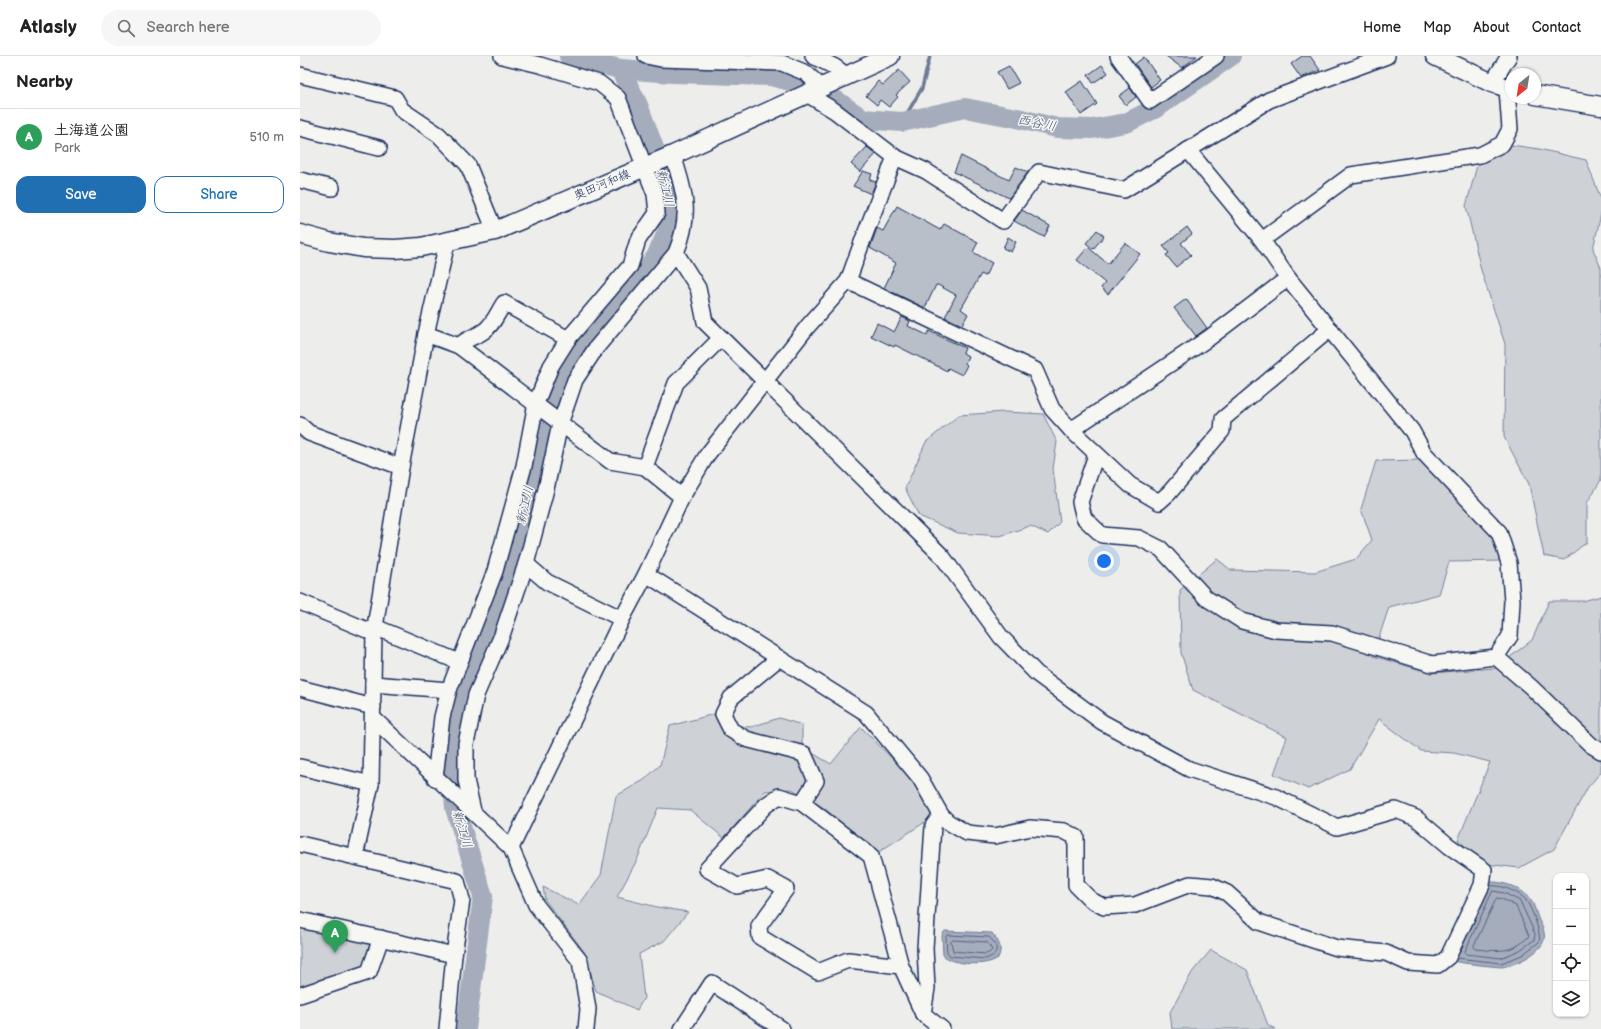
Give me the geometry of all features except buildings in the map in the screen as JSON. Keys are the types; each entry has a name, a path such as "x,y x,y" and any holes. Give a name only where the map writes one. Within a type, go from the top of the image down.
{"main road":[{"name":"奥田河和線","path":"300,234 329,242 364,248 395,250 421,248 495,231 674,155 890,56"},
{"path":"1435,56 1503,87"},
{"path":"1541,96 1601,106"}],"street":[{"path":"435,778 442,717 449,690 495,571 524,466 536,403 551,366 568,339 630,266 638,240 657,212 655,194 618,98 599,83 540,65 502,56"},
{"path":"646,56 661,59 782,64 806,73 827,84"},
{"path":"813,56 835,67 827,84 835,111 895,157 926,171 1003,221 1039,172 1124,190 1269,100 1387,56"},
{"path":"1118,56 1150,101 1216,56"},
{"path":"1262,240 1351,175 1480,155 1502,144 1510,129 1503,87 1509,56"},
{"path":"300,75 395,98 402,110 439,135 468,165 495,231"},
{"path":"300,128 380,148"},
{"path":"1188,150 1262,240 1288,278 1412,431 1424,453 1499,532 1509,563 1512,601 1510,636 1496,658"},
{"path":"473,811 466,780 466,744 476,695 502,635 526,564 546,489 557,422 575,380 596,348 676,253 684,233 685,195 674,155"},
{"path":"511,848 622,619 646,574 682,497 707,455 808,326 848,281 895,157"},
{"path":"300,180 332,188"},
{"path":"355,857 371,784 375,630 401,467 426,334 447,243"},
{"path":"646,574 866,713 920,778 941,815 948,822 967,833 995,836 1030,828 1064,831 1076,837 1076,885 1091,900 1104,907 1134,905 1190,884 1212,886 1227,893 1259,922 1337,948 1386,953 1408,963 1438,965 1448,957 1482,886 1484,870 1449,846 1416,818 1396,810 1337,827 1276,797 1189,769 1102,722 1037,674 1001,637 942,556 764,382 705,322 698,288 676,253"},
{"path":"1071,430 1209,338 1288,278"},
{"path":"848,281 1035,370 1052,409 1071,430 1096,455 1130,485 1159,502 1169,494 1222,431 1223,418 1330,329"},
{"path":"460,346 463,342 484,331 491,324 504,303 568,339"},
{"path":"426,334 460,346 536,403 557,422 610,461 645,467 682,497"},
{"path":"645,467 676,383 720,338"},
{"path":"300,425 309,433 401,467"},
{"path":"1096,455 1080,502 1084,518 1102,535 1140,538 1161,549 1206,598 1242,621 1276,630 1332,632 1432,664 1496,658 1531,688 1591,745 1601,751"},
{"path":"526,564 547,582 622,619"},
{"path":"300,602 459,662"},
{"path":"779,658 731,698 723,714 731,730 746,739 804,754 816,781 802,804"},
{"path":"373,684 449,690"},
{"path":"300,688 373,713 435,778 473,811 511,848 536,905 580,961 588,1009 586,1029"},
{"path":"300,767 371,784"},
{"path":"901,966 848,960 818,972 760,937 759,926 786,889 768,879 737,886 707,869 766,804 779,796 802,804 871,856 901,966 923,1014 942,1029"},
{"path":"923,1014 927,988 925,948 933,826 941,815"},
{"path":"300,844 457,881 462,900 445,1028"},
{"path":"300,920 454,954"},
{"path":"300,995 369,972 380,938"},
{"path":"682,1029 712,984 782,1029"}],"shaded area":[{"path":"1511,145 1539,149 1586,160 1601,199 1601,214 1593,249 1601,268 1601,480 1587,503 1587,542 1564,560 1544,556 1529,484 1504,437 1505,344 1481,270 1466,206 1478,162"},
{"path":"1005,412 1043,414 1057,442 1053,469 1060,522 1048,534 1030,526 1000,536 958,533 919,516 905,488 926,442 959,415"},
{"path":"1419,460 1491,534 1501,561 1449,562 1439,594 1389,607 1373,656 1431,673 1496,668 1532,640 1549,601 1583,601 1601,596 1601,772 1588,787 1554,849 1519,868 1486,864 1458,840 1490,762 1454,753 1421,751 1379,719 1350,769 1308,789 1274,774 1287,737 1193,690 1181,653 1180,590 1217,559 1231,570 1315,572 1356,559 1372,540 1361,509 1376,461"},
{"path":"714,714 719,724 751,727 779,718 802,725 802,747 831,764 861,727 912,779 936,815 877,853 824,808 792,789 765,791 724,838 690,810 658,808 637,860 617,897 657,907 688,912 664,941 639,954 644,998 637,1010 596,991 585,953 545,900 543,887 579,905 601,875 616,796 644,780 660,765 670,726"},
{"path":"300,926 373,942 366,965 300,988"},
{"path":"1211,950 1247,970 1268,1025 1275,1029 1172,1029 1170,1012 1193,971"}],"water":[{"path":"1488,882 1499,883 1517,888 1530,899 1544,931 1544,939 1542,944 1527,958 1514,964 1502,967 1453,961"},
{"path":"945,931 992,933 1000,945 998,958 986,963 970,964 954,961 948,958 943,955 942,935"}],"waterway":[{"name":"西谷川","path":"569,56 620,69 673,73 771,76 802,84"},
{"path":"902,122 922,88 930,56"},
{"name":"西谷川","path":"831,97 863,119 902,122 965,108 1017,118 1057,128 1092,129 1126,123 1156,108 1231,56"},
{"name":"新江川","path":"466,1029 483,896 455,808 453,782 460,695 491,621 513,557 542,426 550,403 565,370 656,257 667,233 672,209 663,172 638,105 620,69"}],"place":[{"name":"土海道公園","path":"335,953"}]}
